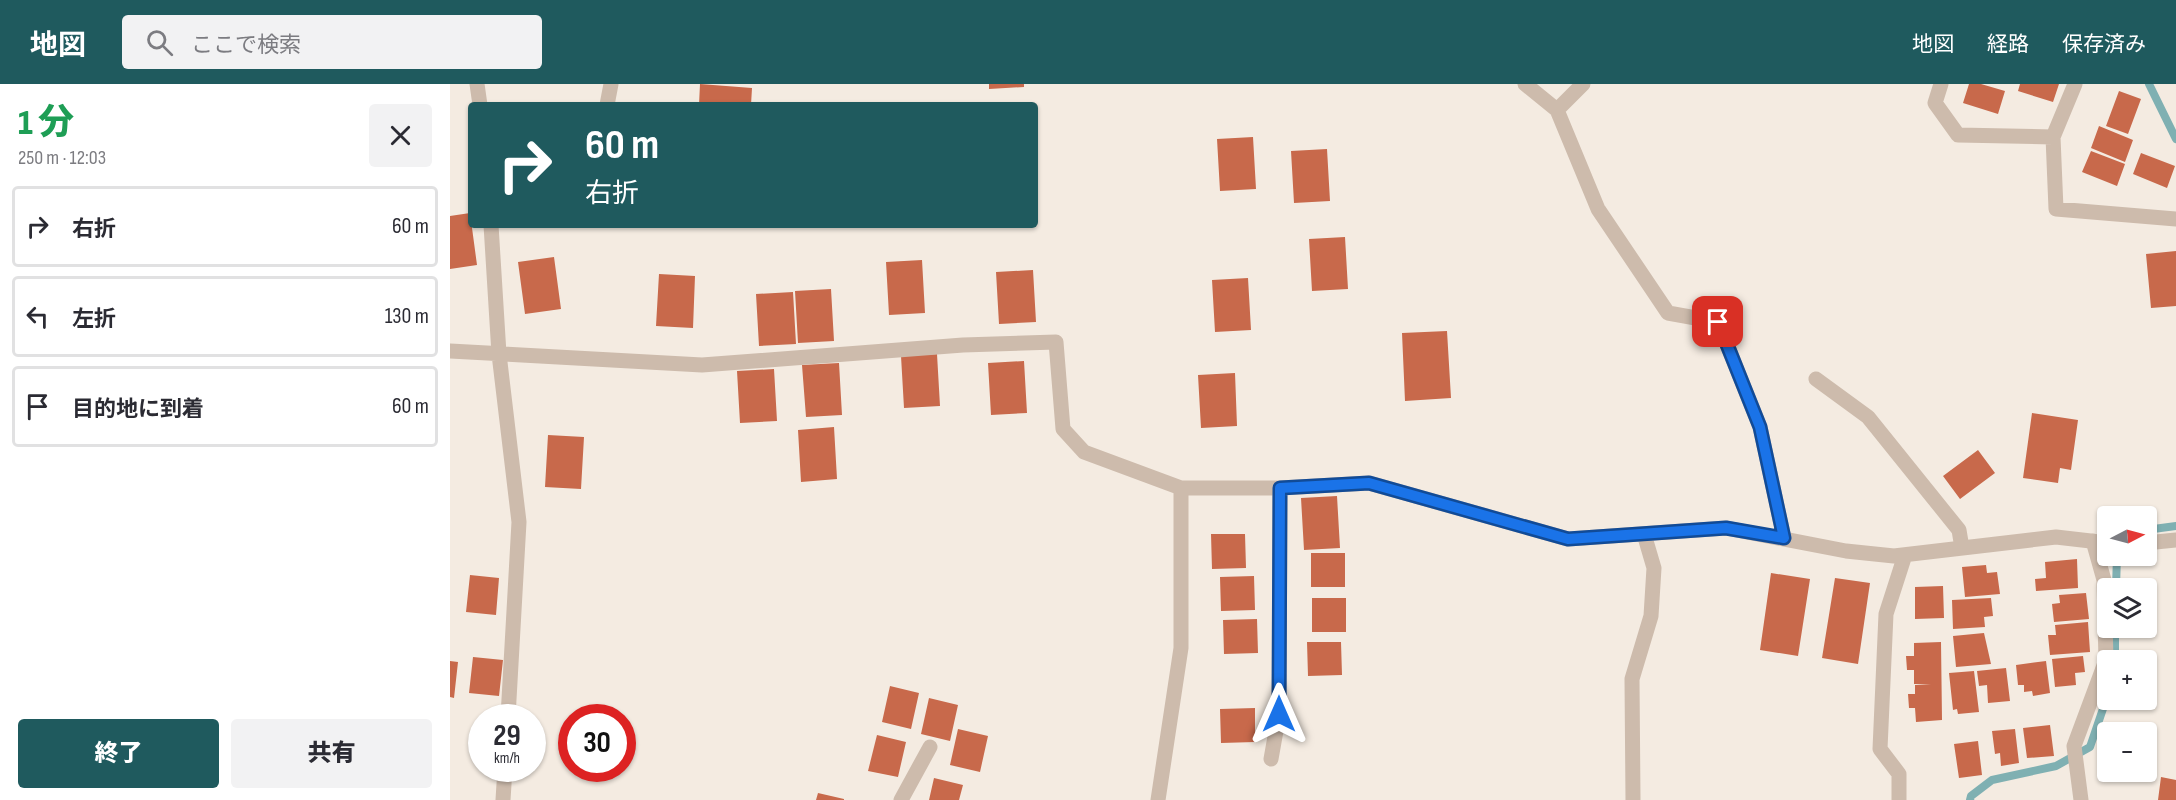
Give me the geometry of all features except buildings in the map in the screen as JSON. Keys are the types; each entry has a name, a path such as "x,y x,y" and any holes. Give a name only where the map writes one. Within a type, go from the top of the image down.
{"street":[{"path":"477,84 480,102"},
{"path":"608,102 611,84"},
{"path":"1525,84 1557,110 1598,209 1668,313 1718,322 1760,427 1784,538"},
{"path":"1557,110 1583,84"},
{"path":"1941,84 1935,103 1959,135 2053,137"},
{"path":"2074,84 2053,137 2056,209 2176,219"},
{"path":"491,228 499,354 519,522 509,704"},
{"path":"450,351 702,366 963,345 1056,342 1063,429 1084,452 1181,488 1280,488 1369,483 1568,539 1726,528 1846,551 1905,555 2056,537 2097,542"},
{"path":"1816,379 1868,417 1959,530 1962,548"},
{"path":"1158,800 1181,648 1181,488"},
{"path":"1271,759 1279,714 1280,488"},
{"path":"1633,800 1632,679 1650,616 1654,568 1644,534"},
{"path":"2157,542 2176,540"},
{"path":"1899,800 1899,774 1880,749 1886,614 1905,555"},
{"path":"2081,800 2074,746 2106,660 2103,566"},
{"path":"901,800 930,747"},
{"path":"503,800 504,782"}],"waterway":[{"path":"2149,84 2176,139"},
{"path":"2157,529 2176,526"},
{"path":"2116,578 2117,566"},
{"path":"2115,638 2115,650"},
{"path":"1970,800 1971,796 1992,780 2056,766 2090,747 2103,710"}],"route":[{"path":"1279,714 1280,488 1369,483 1568,539 1726,528 1784,538 1760,427 1718,322"}]}
